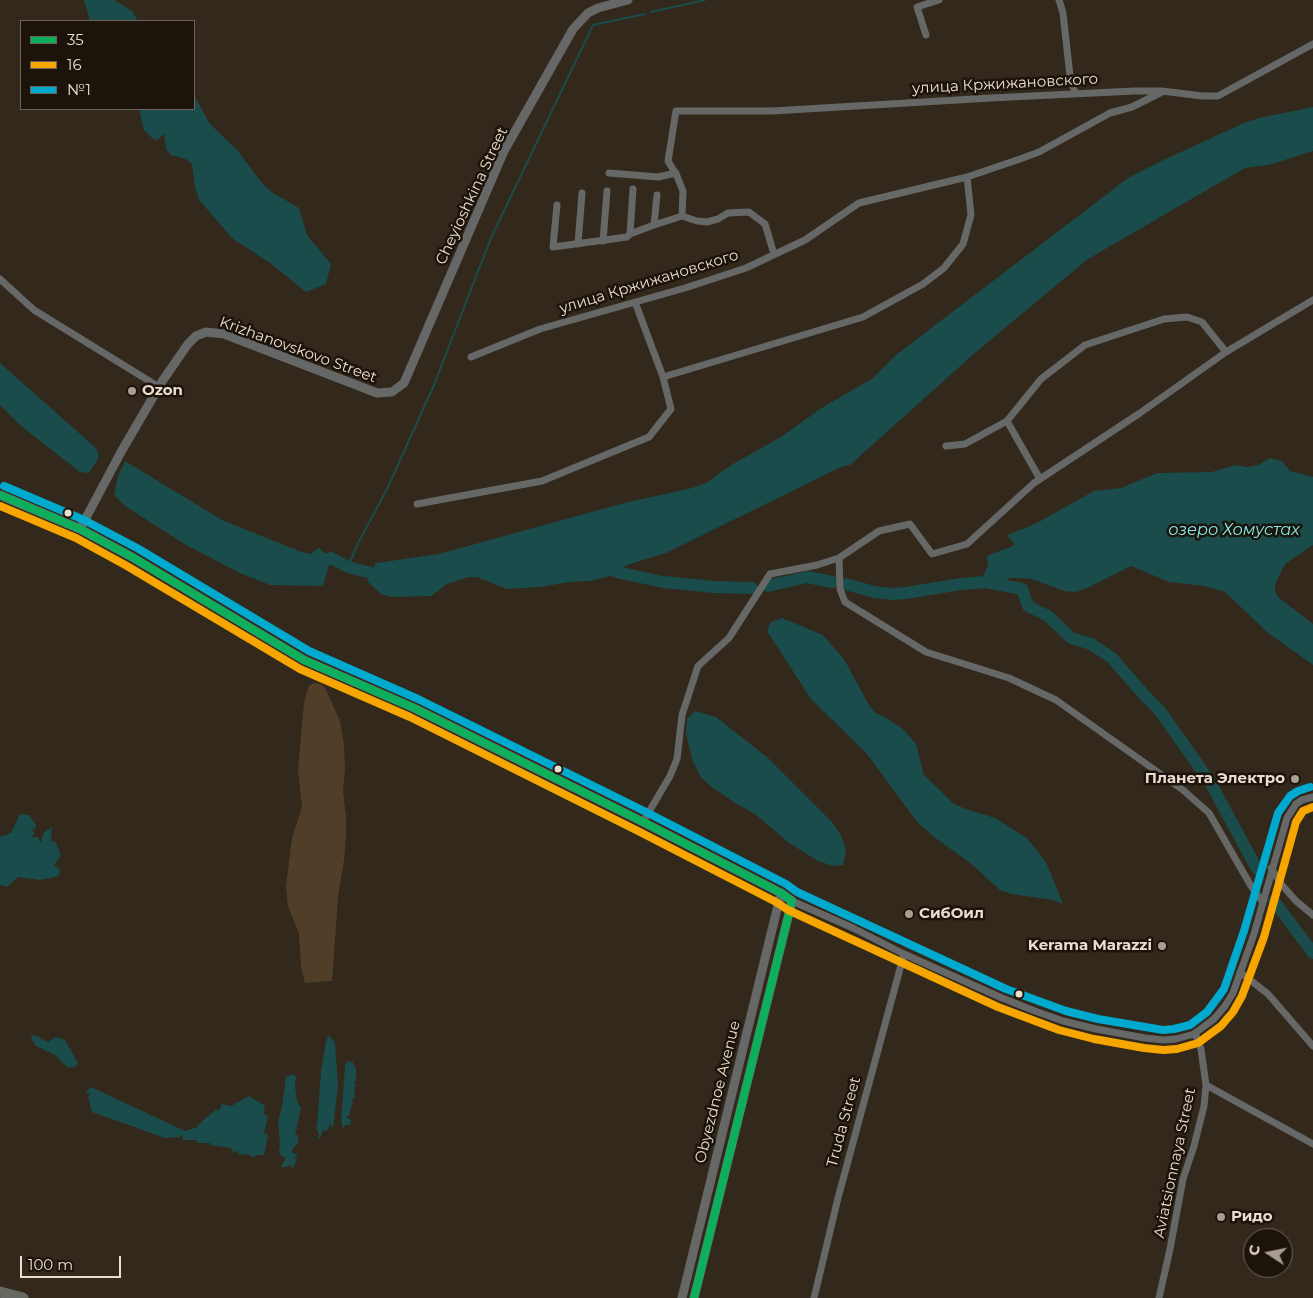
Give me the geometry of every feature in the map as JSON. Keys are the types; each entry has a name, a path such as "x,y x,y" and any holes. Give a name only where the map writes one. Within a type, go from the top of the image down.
{"main road":[{"path":"0,1292 23,1298"}],"street":[{"name":"Cheyioshkina Street","path":"404,383 504,151 573,29 588,13 598,8 628,0"},
{"path":"926,35 917,7 939,0"},
{"path":"1059,0 1063,14 1070,76 1075,94"},
{"name":"улица Кржижановского","path":"676,173 668,161 676,111 772,111 1075,94 1162,92 1218,96 1313,44"},
{"name":"улица Кржижановского","path":"471,357 540,329 685,288 746,268 805,240 860,203 967,177 1039,152 1110,113 1132,107 1162,92"},
{"path":"610,173 658,177 676,173 683,191 682,216"},
{"path":"663,377 863,317 923,284 944,268 963,244 971,214 967,177"},
{"path":"630,234 633,189"},
{"path":"603,241 607,191"},
{"path":"578,244 582,193"},
{"path":"654,224 656,195"},
{"path":"557,205 552,247 627,237 654,224 682,216 707,222 718,219 728,213 749,212 765,224 774,254"},
{"path":"0,279 34,310 159,387"},
{"path":"643,822 670,776 677,760 682,715 698,666 729,638 770,574 816,565 839,558 879,531 910,524 932,554 967,544 1040,479 1140,413 1226,352 1313,300"},
{"path":"417,504 542,481 649,437 671,409 663,377 635,302"},
{"path":"946,446 965,444 1007,421 1041,379 1085,345 1164,319 1187,317 1202,322 1226,352"},
{"name":"Krizhanovskovo Street","path":"80,529 121,452 159,387 188,344 196,336 206,332 224,334 377,393 392,392 404,383"},
{"path":"1007,421 1040,479"},
{"path":"0,495 80,529 132,557 304,660 414,708 643,822 792,901 1002,998 1063,1021 1096,1029 1163,1040 1176,1039 1195,1033 1214,1019 1233,993 1254,934 1271,868 1289,813 1296,804 1313,797"},
{"path":"839,558 840,589 845,602 926,652 1009,678 1056,700 1182,790 1209,813 1251,886 1262,901"},
{"path":"1271,868 1281,884 1296,901 1313,915"},
{"name":"Obyezdnoe Avenue","path":"682,1298 781,894"},
{"name":"Obyezdnoe Avenue","path":"694,1298 792,901"},
{"name":"Truda Street","path":"814,1298 838,1198 904,954"},
{"path":"1240,972 1268,994 1313,1046"},
{"name":"Aviatsionnaya Street","path":"1159,1298 1181,1188 1202,1118 1206,1085 1201,1049 1195,1033"},
{"path":"1206,1085 1313,1144"}],"shaded area":[{"path":"315,683 325,688 340,721 344,745 343,791 346,837 338,897 332,981 305,983 301,966 299,934 288,906 286,887 292,838 302,807 298,769 304,702 309,685"}],"water":[{"path":"84,0 114,0 132,11 137,20 90,20"},
{"path":"195,97 210,124 238,151 261,182 273,193 299,208 307,235 331,264 326,284 306,292 270,263 233,239 200,201 195,188 192,164 186,159 171,155 166,149 164,134 157,140 153,139 144,130 139,110 195,110"},
{"path":"1313,107 1313,151 1269,165 1245,168 1088,259 976,352 850,465 841,467 666,553 627,565 610,576 590,581 507,589 477,577 468,577 447,584 431,596 391,597 381,594 367,581 376,563 439,554 624,503 692,488 706,483 731,465 781,437 820,409 873,378 896,355 1128,178 1244,123"},
{"path":"0,363 96,448 99,456 89,473 80,472 21,426 0,405"},
{"name":"озеро Хомустах","path":"1270,458 1282,461 1290,471 1313,477 1313,545 1285,564 1275,585 1275,591 1278,597 1313,624 1313,665 1268,633 1225,592 1204,586 1169,582 1131,566 1076,592 1064,591 1032,579 1009,578 990,587 980,583 988,565 987,556 1015,545 1007,535 1035,524 1094,491 1121,488 1157,473 1212,472 1236,465 1247,467 1258,465"},
{"path":"125,461 222,520 299,551 310,554 319,548 331,558 323,586 270,585 240,573 186,545 125,506 114,495 118,476"},
{"path":"782,618 823,635 844,659 875,713 903,729 916,744 924,775 953,803 995,818 1027,838 1046,862 1063,904 1053,900 1011,894 1000,890 969,862 934,837 917,822 867,754 811,699 767,631 771,622"},
{"path":"695,711 716,717 767,757 832,822 841,835 846,850 843,865 833,866 818,861 789,843 755,814 735,803 709,785 700,776 692,759 686,734 687,719"},
{"path":"20,814 29,815 36,825 35,830 30,828 35,833 32,837 38,837 41,843 43,833 52,827 51,842 55,841 61,855 54,865 60,869 59,876 40,880 18,877 7,887 0,885 0,837 11,833"},
{"path":"34,1035 48,1042 56,1037 65,1040 78,1063 74,1068 67,1067 55,1055 36,1046 31,1038"},
{"path":"329,1035 335,1043 338,1086 333,1128 330,1124 328,1130 322,1131 321,1137 317,1139 319,1135 317,1129 315,1129 317,1126 321,1071 326,1041"},
{"path":"349,1060 351,1063 352,1061 356,1069 355,1097 351,1101 353,1102 349,1115 346,1117 351,1120 350,1125 345,1125 343,1130 341,1120 345,1065"},
{"path":"293,1074 296,1077 297,1101 301,1108 295,1135 298,1135 298,1142 291,1152 298,1155 294,1158 297,1160 293,1168 289,1165 281,1167 286,1157 279,1153 278,1121 286,1077"},
{"path":"91,1087 185,1131 198,1127 198,1124 201,1124 217,1109 219,1111 222,1104 231,1106 249,1096 264,1105 265,1110 263,1113 268,1117 264,1133 268,1135 264,1155 256,1155 254,1158 248,1154 240,1155 237,1151 234,1153 231,1148 210,1145 210,1143 197,1143 197,1140 183,1140 182,1135 165,1138 92,1112 88,1096 90,1094 86,1092"}],"waterway":[{"path":"651,12 705,0"},
{"path":"348,567 357,545 387,489 434,385 491,238 593,25 645,14"},
{"path":"316,565 331,558 348,567 371,573"},
{"path":"616,572 663,582 752,588"},
{"path":"768,586 807,577 832,582"},
{"path":"846,584 874,592 893,594 986,582 1022,589 1028,606 1048,616 1071,638 1091,644 1112,658 1160,711 1210,782 1257,869"},
{"path":"1274,901 1313,953"}],"transit line":[{"name":"№1","path":"4,486 84,520 137,548 309,651 418,699 648,813 786,884 797,892 1006,989 1066,1011 1098,1019 1163,1030 1190,1025 1207,1012 1224,989 1244,931 1278,813 1290,796 1310,787"},
{"name":"35","path":"0,495 80,529 132,557 304,660 414,708 643,822 781,893 792,901 694,1298"},
{"name":"16","path":"0,506 76,538 127,566 300,669 410,717 638,831 788,910 998,1007 1059,1030 1094,1039 1144,1048 1177,1049 1198,1043 1221,1026 1233,1012 1242,996 1264,937 1296,822 1303,811 1313,807"}],"place":[{"name":"Ozon","path":"132,391"},
{"name":"Планета Электро","path":"1295,779"},
{"name":"СибОил","path":"909,914"},
{"name":"Kerama Marazzi","path":"1162,946"},
{"name":"Ридо","path":"1221,1217"}]}
